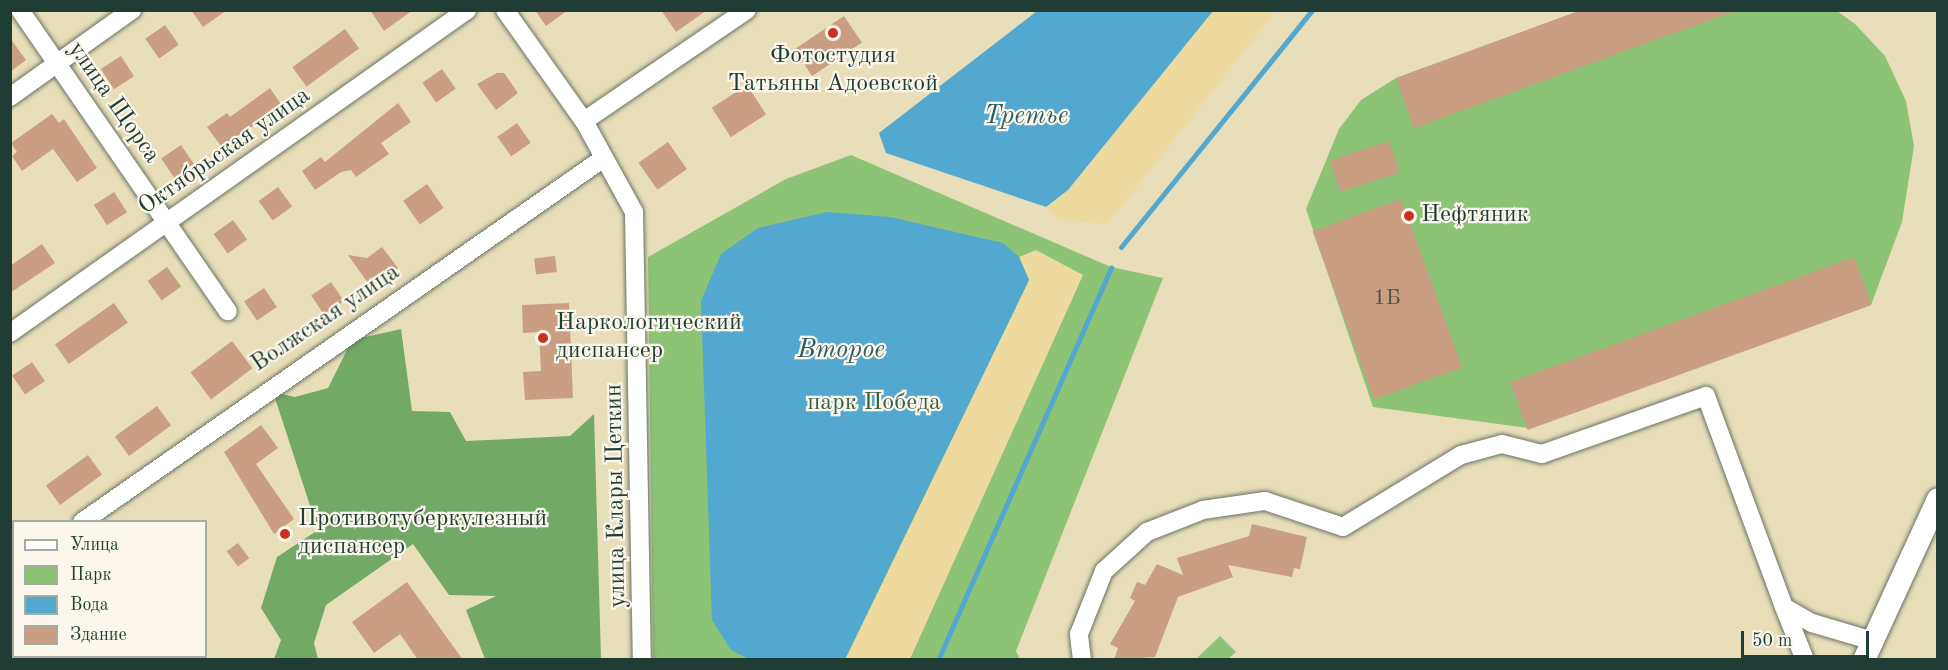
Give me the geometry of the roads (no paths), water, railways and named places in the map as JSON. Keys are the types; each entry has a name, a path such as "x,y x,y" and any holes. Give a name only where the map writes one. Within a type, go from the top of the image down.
{"main road":[{"path":"1868,650 1938,499"}],"street":[{"name":"улица Щорса","path":"20,10 228,311"},
{"path":"10,97 132,10"},
{"name":"Октябрьская улица","path":"10,333 467,10"},
{"name":"улица Клары Цеткин","path":"505,10 584,121 601,160 634,212 642,660"},
{"path":"584,121 747,10"},
{"name":"Волжская улица","path":"85,520 601,160"},
{"path":"1082,660 1079,634 1104,571 1147,532 1203,510 1265,501 1343,526 1461,455 1502,444 1542,454 1706,396 1805,660"},
{"path":"1784,607 1868,650"}],"water":[{"name":"Третье","path":"1037,11 1213,11 1068,190 1046,207 886,153 879,133"},
{"name":"Второе","path":"827,212 890,217 1003,243 1019,257 1029,280 845,659 749,659 731,650 712,620 701,301 721,254 758,228"}],"waterway":[{"path":"1121,247 1312,10"},
{"path":"938,660 1111,267"}],"place":[{"name":"Фотостудия Татьяны Адоевской","path":"833,33"},
{"name":"Нефтяник","path":"1409,216"},
{"name":"Наркологический диспансер","path":"543,338"},
{"name":"Противотуберкулезный диспансер","path":"285,534"}],"park label":[{"name":"парк Победa","path":"874,404"}]}
